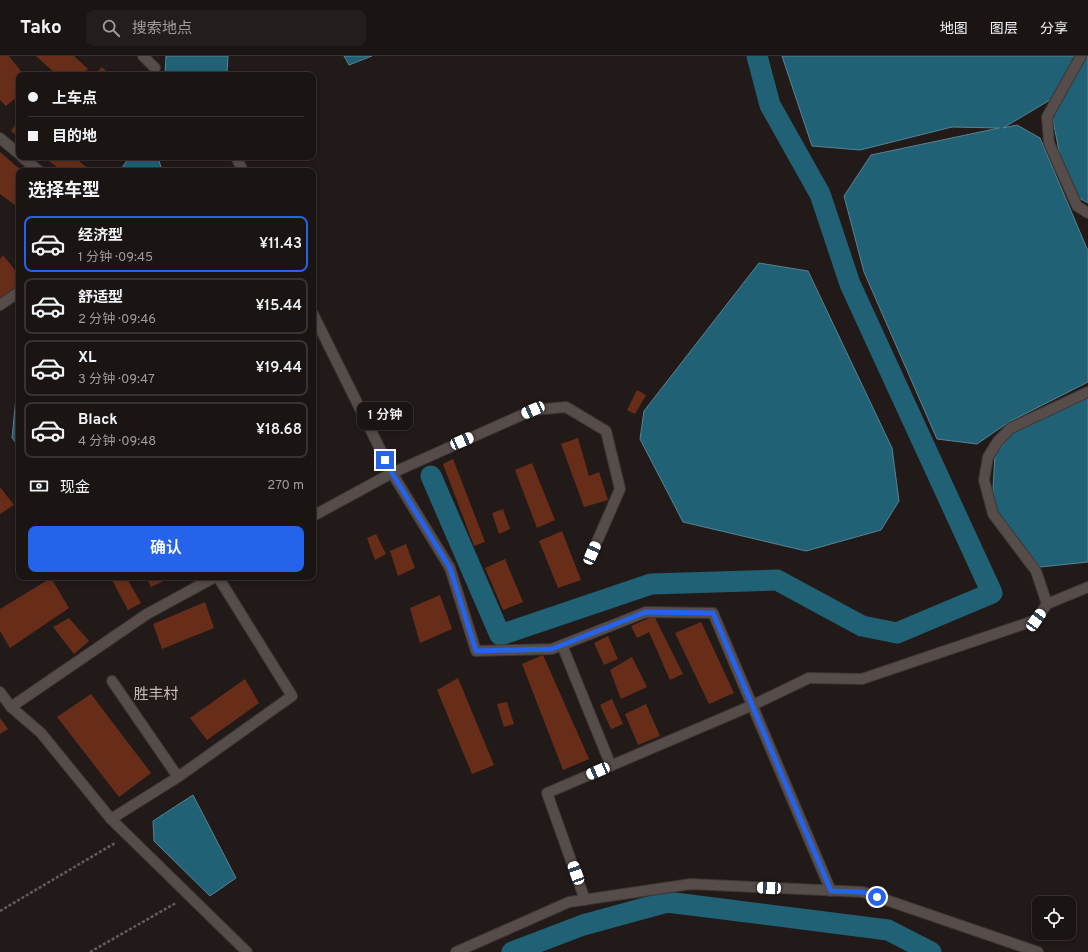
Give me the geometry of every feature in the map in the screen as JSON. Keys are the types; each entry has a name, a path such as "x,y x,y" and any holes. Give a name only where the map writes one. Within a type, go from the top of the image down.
{"street":[{"path":"144,56 155,68"},
{"path":"1081,56 1047,117 1049,143 1077,206 1088,213"},
{"path":"0,138 16,151"},
{"path":"26,160 35,168"},
{"path":"0,305 16,294"},
{"path":"316,320 392,473 450,568 476,651 552,649 646,612 713,613 831,891"},
{"path":"1047,604 1036,571 993,514 984,480 988,457 998,440 1011,428 1088,392"},
{"path":"316,514 392,473 533,410 566,406 606,431 620,489 592,553"},
{"path":"11,707 147,614 209,580"},
{"path":"111,819 178,777 292,696 220,580"},
{"path":"585,900 547,793 752,705 809,678 862,679 1036,620 1047,604 1088,587"},
{"path":"562,645 611,766"},
{"path":"112,681 178,777"},
{"path":"0,692 11,707 41,733 111,819 247,952"},
{"path":"456,952 568,902 691,884 863,892 1038,952"}],"path":[{"path":"0,911 127,835"},
{"path":"90,952 190,896"}],"water":[{"path":"166,56 228,56 227,72 165,72"},
{"path":"344,56 372,56 349,65"},
{"path":"782,56 1076,56 1055,97 1003,128 1017,125 1040,138 1088,251 1088,382 1009,422 977,444 937,439 864,272 844,196 871,155 999,128 952,127 860,150 812,146"},
{"path":"1085,56 1088,56 1088,203 1079,198 1061,161 1052,115"},
{"path":"127,160 159,160 161,168 122,168"},
{"path":"759,263 808,271 892,448 899,501 881,530 806,551 683,522 640,439 644,411"},
{"path":"16,397 16,443 12,438"},
{"path":"1088,398 1088,562 1040,567 992,506 995,455 1012,433"},
{"path":"193,795 236,878 210,896 154,841 153,821"}],"building":[{"path":"0,56 9,56 22,72 16,72 16,98 6,106 0,100"},
{"path":"36,56 74,56 88,69 85,72 54,72"},
{"path":"102,67 107,72 97,72"},
{"path":"16,124 16,135 11,131"},
{"path":"0,152 19,168 16,168 16,206 0,194"},
{"path":"48,160 78,160 87,168 58,168"},
{"path":"3,255 16,271 16,286 0,299 0,259"},
{"path":"637,390 646,395 635,414 627,410"},
{"path":"578,438 589,476 599,472 608,500 584,507 561,444"},
{"path":"453,459 485,542 474,546 443,464"},
{"path":"532,463 555,520 537,528 515,470"},
{"path":"0,487 14,505 0,514"},
{"path":"503,509 510,529 499,534 492,513"},
{"path":"562,531 581,580 558,588 539,541"},
{"path":"376,534 386,554 375,560 367,538"},
{"path":"406,544 415,568 398,576 390,551"},
{"path":"505,559 523,602 503,610 485,568"},
{"path":"48,580 52,580 69,608 10,648 0,631 0,609"},
{"path":"112,580 128,580 141,603 128,610"},
{"path":"148,580 166,580 151,587"},
{"path":"440,595 452,629 420,643 410,608"},
{"path":"205,602 214,628 162,649 153,624"},
{"path":"654,616 683,674 670,680 649,632 637,638 631,626"},
{"path":"69,618 89,641 74,654 53,627"},
{"path":"701,622 734,693 709,704 675,633"},
{"path":"608,636 618,659 604,665 594,643"},
{"path":"543,655 589,759 563,770 522,664"},
{"path":"632,657 647,687 621,699 610,670"},
{"path":"458,678 494,765 472,774 437,690"},
{"path":"245,679 259,703 207,740 190,718"},
{"path":"91,694 151,773 119,797 57,717"},
{"path":"612,699 623,724 611,729 600,705"},
{"path":"507,702 514,724 504,727 497,704"},
{"path":"646,704 660,736 638,745 625,714"},
{"path":"0,718 8,729 0,734"}],"waterway":[{"path":"431,476 500,635 651,584 777,580 862,626 897,633 992,593 850,284 820,194 770,105 757,56"},
{"path":"512,952 583,925 667,902 888,930 931,952"}],"district":[{"name":"胜丰村","path":"156,695"}],"route":[{"path":"385,460 450,568 476,651 552,649 646,612 713,613 831,891 863,892 877,897"}]}
